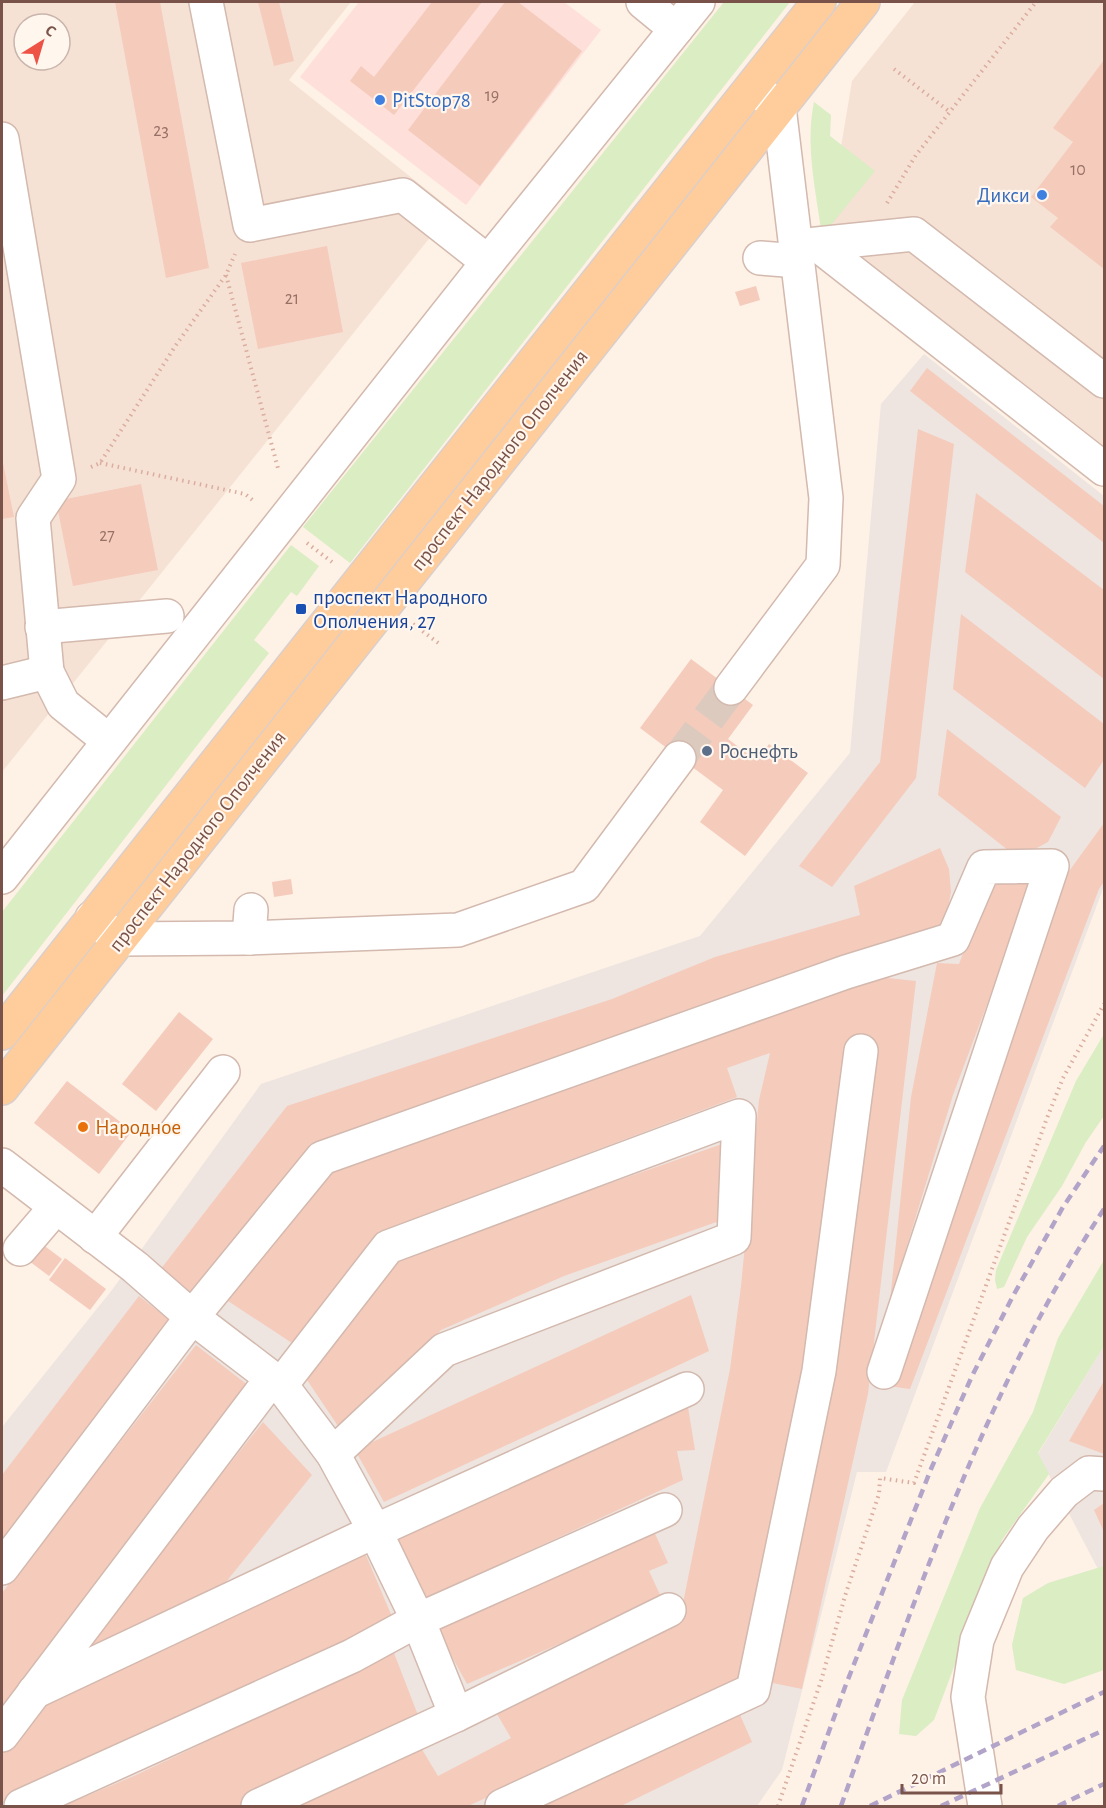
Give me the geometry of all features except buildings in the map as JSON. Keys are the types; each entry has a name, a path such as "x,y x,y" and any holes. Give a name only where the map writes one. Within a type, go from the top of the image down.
{"main road":[{"name":"проспект Народного Ополчения","path":"2,1033 819,2"},
{"name":"проспект Народного Ополчения","path":"2,1088 863,2"}],"street":[{"path":"206,2 250,225 403,195 488,262"},
{"path":"642,2 676,29"},
{"path":"2,877 488,262 698,2"},
{"path":"731,688 823,565 826,498 804,250 779,107 751,86"},
{"path":"2,139 59,479 33,518 48,672 63,704 109,741"},
{"path":"760,258 865,239 914,234 1104,381"},
{"path":"804,250 1104,469"},
{"path":"42,627 167,616"},
{"path":"2,683 48,672"},
{"path":"92,918 119,939 250,924 458,930 584,886 679,758"},
{"path":"2,1568 192,1317 322,1158 846,972 953,939 984,867 1052,866 884,1371"},
{"path":"502,1806 753,1690 819,1371 861,1052"},
{"path":"95,1237 223,1072"},
{"path":"2,1735 276,1382 388,1247 740,1116 734,1238 444,1350 333,1454"},
{"path":"2,1164 135,1267 192,1317 276,1382 333,1454 375,1531 418,1620 456,1715"},
{"path":"20,1249 56,1207"},
{"path":"34,1692 375,1531 687,1389"},
{"path":"985,1806 968,1697 976,1640 1007,1567 1033,1528 1064,1492 1097,1473"},
{"path":"21,1806 352,1656 418,1620 665,1510"},
{"path":"258,1806 456,1715 669,1610"}],"path":[{"path":"865,239 916,155 1036,2"},
{"path":"894,69 950,112"},
{"path":"100,463 176,345 226,275 250,225"},
{"path":"226,275 280,473"},
{"path":"59,479 100,463 245,494 256,503"},
{"path":"299,537 336,565"},
{"path":"408,620 441,645"},
{"path":"778,1806 821,1681 842,1606 879,1494 880,1478 914,1483 1047,1118 1068,1069 1104,1004"}],"shaded area":[{"path":"2,2 351,2 289,80 452,210 2,772"},
{"path":"359,2 564,2 601,30 466,205 300,77"},
{"path":"915,2 1104,2 1104,460 825,242 852,81"},
{"path":"924,354 1104,496 1104,886 886,1472 857,1472 782,1770 757,1806 2,1806 2,1427 112,1290 261,1084 700,936 850,753 881,404"},
{"path":"1104,1346 1104,1566 1098,1569 1038,1454"}],"green space":[{"path":"724,2 790,2 350,563 303,527"},
{"path":"814,102 831,115 830,136 875,171 822,236 811,152"},
{"path":"291,545 319,566 297,596 291,592 254,640 269,653 2,996 2,912"},
{"path":"1104,1034 1104,1116 1086,1142 1062,1186 1027,1237 1004,1287 997,1289 996,1270 1076,1081"},
{"path":"1104,1260 1104,1346 1038,1453 1049,1474 1002,1540 934,1720 916,1736 899,1734 902,1700 980,1508 1033,1412 1058,1338"},
{"path":"1104,1566 1104,1670 1064,1684 1016,1670 1012,1645 1023,1598 1048,1583"}],"tunnel":[{"path":"679,758 731,688"}],"railway":[{"path":"802,1806 845,1687 931,1469 972,1376 1013,1296 1063,1207 1104,1146"},
{"path":"841,1806 925,1575 987,1424 1061,1278 1104,1209"},
{"path":"870,1806 1104,1692"},
{"path":"941,1806 1104,1730"},
{"path":"1058,1806 1104,1784"}],"place":[{"name":"PitStop78","path":"380,100"},
{"name":"Дикси","path":"1042,195"},
{"name":"проспект Народного Ополчения, 27","path":"301,609"},
{"name":"Роснефть","path":"707,751"},
{"name":"Народное","path":"83,1127"}]}
